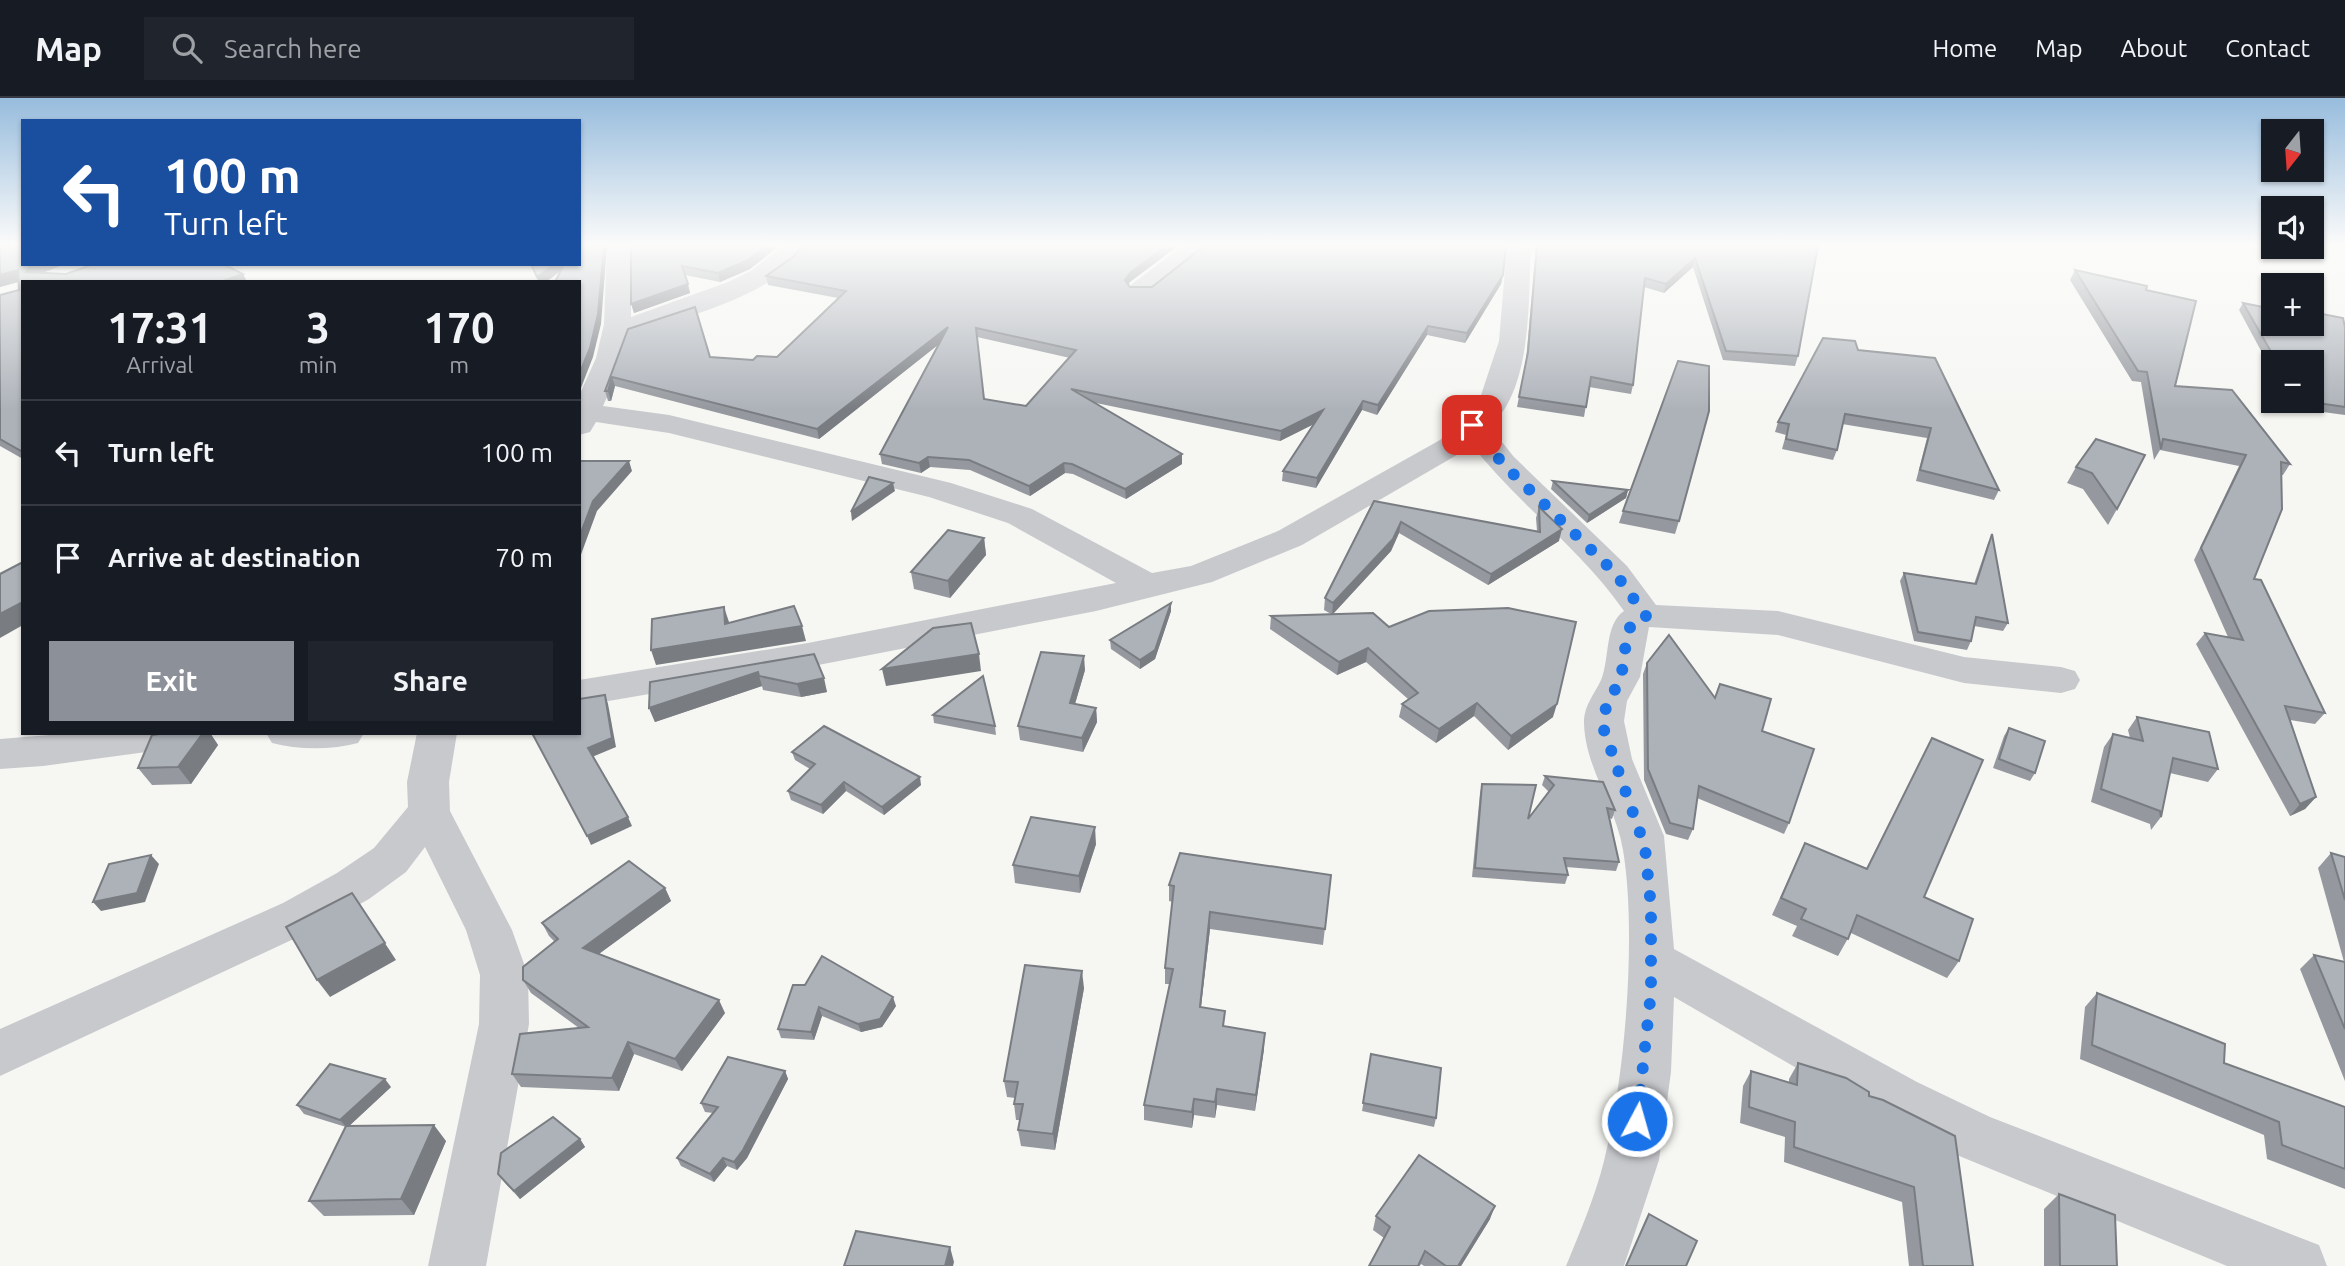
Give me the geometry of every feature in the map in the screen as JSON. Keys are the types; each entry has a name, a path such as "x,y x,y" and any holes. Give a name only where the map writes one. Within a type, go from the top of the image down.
{"street":[{"path":"616,301 617,331 609,365 582,419 669,424 940,490 1020,516 1147,584"},
{"path":"617,331 703,301"},
{"path":"581,694 808,655 1083,603 1147,584 1200,575 1290,538 1451,446 1489,412 1497,397 1513,341 1516,301"},
{"path":"1472,425 1503,464 1615,573 1646,616"},
{"path":"1595,1266 1612,1224 1634,1147 1651,992 1645,847 1604,730 1606,705 1621,679 1627,635 1633,620 1646,616 1735,617 1779,623 1964,670 2061,680"},
{"path":"0,754 43,752 168,735"},
{"path":"437,735 428,782 429,811 489,930 504,975 504,1024 457,1266"},
{"path":"0,1053 299,916 353,887 390,860 429,811"},
{"path":"1651,960 1898,1099 1971,1135 2298,1266"}],"building":[{"path":"0,301 21,301 21,451 0,439"},
{"path":"581,301 599,301 598,314 590,348 581,370"},
{"path":"836,301 1487,301 1467,333 1428,326 1378,405 1363,401 1317,478 1283,471 1323,410 1281,431 1071,389 1182,454 1125,489 1072,464 1064,463 1029,486 969,460 928,457 919,463 880,454 948,327 817,429 612,377 608,391 605,391 628,329 695,307 710,357 753,360 757,356 777,357","holes":["976,328 1076,350 1026,406 984,399"]},
{"path":"1532,301 1642,301 1633,385 1591,377 1586,407 1519,397 1528,352"},
{"path":"1709,301 1808,301 1798,356 1726,351"},
{"path":"2094,301 2196,301 2175,386 2232,390 2290,464 2281,462 2282,509 2254,579 2261,580 2325,713 2285,706 2316,797 2300,804 2205,633 2243,640 2201,548 2246,455 2163,439 2161,449 2147,372 2138,371"},
{"path":"2243,303 2261,307 2261,334"},
{"path":"2324,314 2343,318 2345,407 2324,404 2324,350 2270,350 2262,336 2324,336"},
{"path":"1823,338 1855,341 1858,350 1935,358 1999,490 1920,470 1931,428 1845,414 1837,450 1786,439 1789,424 1778,422"},
{"path":"1678,361 1709,366 1709,411 1679,521 1623,511"},
{"path":"2096,439 2145,455 2117,509 2092,473 2076,467"},
{"path":"581,461 629,461 593,501 581,533"},
{"path":"869,477 893,483 851,512"},
{"path":"1553,481 1628,490 1589,515"},
{"path":"1374,501 1540,532 1539,507 1562,529 1491,574 1401,522 1393,539 1333,603 1325,598"},
{"path":"948,530 984,538 948,581 911,572"},
{"path":"1992,534 2008,623 1976,617 1971,641 1918,632 1904,573 1976,584"},
{"path":"21,563 21,603 0,614 0,574"},
{"path":"1171,603 1155,650 1140,660 1110,640"},
{"path":"794,606 802,626 651,650 652,619 724,607 725,624"},
{"path":"1508,608 1576,622 1557,704 1511,736 1477,703 1439,729 1402,704 1418,693 1368,648 1339,662 1271,616 1373,613 1389,627 1429,611"},
{"path":"971,623 979,654 882,669 933,628"},
{"path":"1669,635 1715,698 1720,684 1771,699 1762,731 1814,749 1789,823 1699,786 1693,829 1670,823 1648,769 1647,663"},
{"path":"1041,652 1084,656 1070,703 1096,708 1082,738 1018,726"},
{"path":"814,654 824,678 797,684 759,676 758,672 649,708 650,682"},
{"path":"983,676 995,726 933,715"},
{"path":"605,695 612,738 588,748 628,817 587,836 533,735 581,735 581,699"},
{"path":"2137,717 2209,732 2218,769 2173,758 2161,817 2160,811 2101,789 2113,734 2143,741"},
{"path":"824,726 920,777 882,807 844,782 821,805 788,791 815,764 792,752"},
{"path":"2009,728 2045,741 2035,773 1999,759"},
{"path":"152,735 202,735 178,767 138,768"},
{"path":"1932,738 1983,760 1924,897 1973,919 1959,961 1857,915 1848,939 1801,919 1806,909 1781,898 1805,843 1867,869"},
{"path":"1545,776 1603,782 1615,810 1607,808 1619,862 1564,858 1568,875 1475,868 1482,784 1536,785 1528,819 1554,785"},
{"path":"1031,817 1095,827 1079,876 1013,865"},
{"path":"1180,853 1331,875 1325,929 1210,912 1200,1007 1225,1011 1223,1026 1265,1033 1256,1095 1217,1089 1215,1102 1194,1099 1192,1112 1144,1105 1173,969 1165,968 1174,886 1169,885"},
{"path":"2331,853 2345,857 2345,900"},
{"path":"151,855 137,893 93,902 109,864"},
{"path":"629,861 665,888 583,948 719,1000 675,1059 628,1042 612,1078 512,1074 520,1034 588,1027 523,980 523,967 558,939 542,923"},
{"path":"352,893 385,943 317,980 286,927"},
{"path":"2314,955 2345,962 2345,1029"},
{"path":"822,956 893,997 880,1019 858,1024 819,1007 811,1032 778,1029 793,985 805,985"},
{"path":"1025,965 1082,971 1053,1134 1018,1130 1023,1104 1014,1104 1018,1082 1004,1081"},
{"path":"2097,993 2225,1044 2224,1063 2345,1107 2345,1169 2282,1145 2279,1122 2092,1045"},
{"path":"1371,1054 1441,1068 1436,1118 1363,1103"},
{"path":"728,1057 785,1071 743,1150 734,1162 723,1158 710,1174 677,1158 718,1107 701,1103"},
{"path":"1798,1063 1846,1078 1869,1092 1869,1096 1883,1100 1955,1136 1973,1266 1923,1266 1914,1187 1794,1147 1795,1122 1749,1107 1751,1071 1797,1085"},
{"path":"330,1064 385,1079 340,1120 297,1105"},
{"path":"553,1117 580,1139 514,1191 498,1174 501,1153"},
{"path":"434,1125 401,1199 309,1201 346,1126"},
{"path":"1419,1155 1495,1206 1458,1266 1446,1266 1425,1251 1418,1266 1369,1266 1390,1227 1376,1216"},
{"path":"2059,1194 2115,1215 2117,1266 2060,1266"},
{"path":"1649,1214 1697,1241 1686,1266 1626,1266"},
{"path":"856,1231 950,1247 945,1266 844,1266"}],"route":[{"path":"1472,425 1503,464 1615,573 1646,616 1633,620 1627,635 1621,679 1606,705 1604,730 1645,847 1651,907 1651,992 1637,1121"}]}
